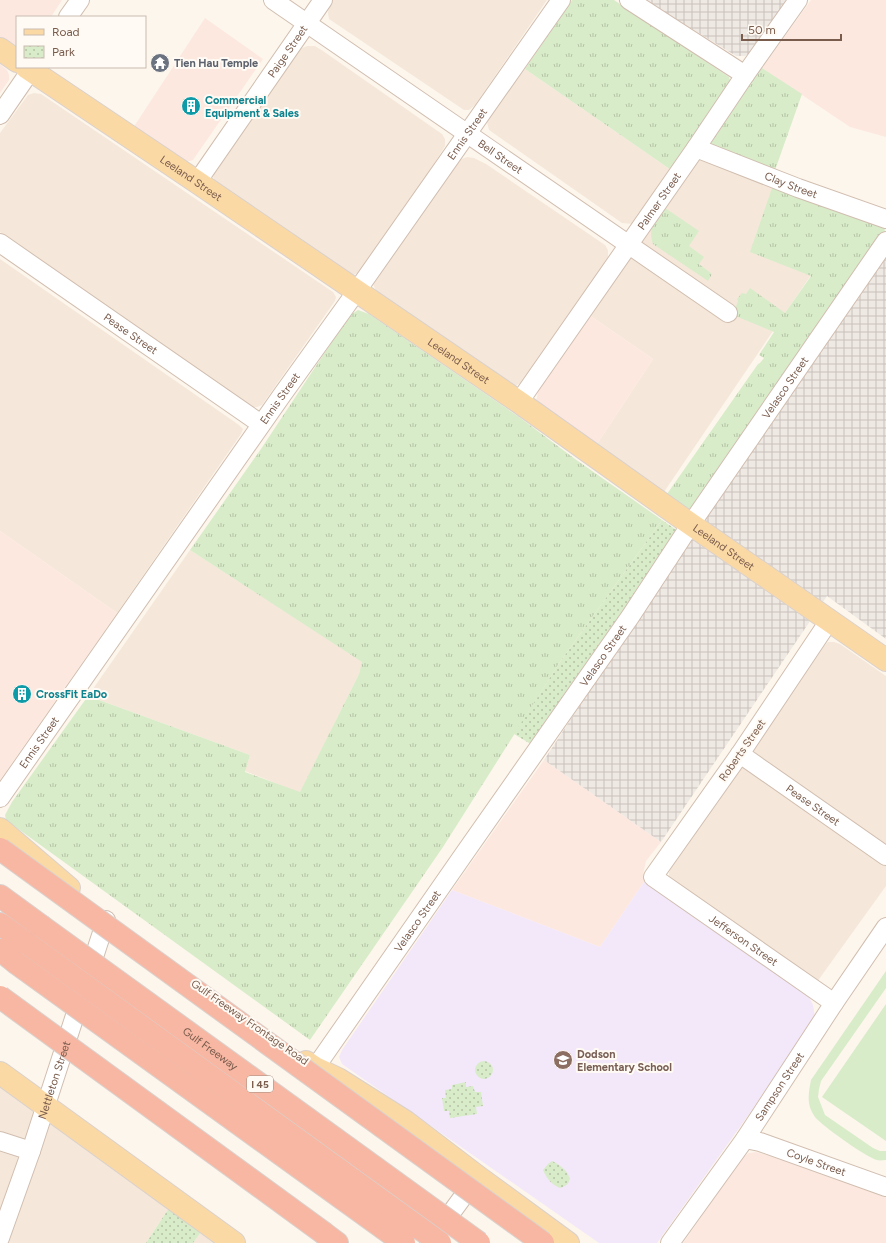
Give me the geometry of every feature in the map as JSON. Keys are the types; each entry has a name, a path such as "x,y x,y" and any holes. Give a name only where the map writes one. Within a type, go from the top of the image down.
{"highway":[{"path":"0,849 543,1243"},
{"name":"Gulf Freeway","path":"0,896 479,1243"},
{"name":"Gulf Freeway","path":"0,924 440,1243"},
{"path":"8,956 404,1243"},
{"path":"0,997 331,1238"},
{"path":"0,1016 331,1238"}],"main road":[{"name":"Leeland Street","path":"0,49 16,59"},
{"name":"Leeland Street","path":"30,68 519,402 886,660"},
{"name":"Gulf Freeway Frontage Road","path":"0,829 106,920 272,1040 315,1068 338,1079 406,1122 568,1243"},
{"path":"0,1073 234,1243"}],"street":[{"path":"69,16 80,0"},
{"name":"Bell Street","path":"273,0 728,313"},
{"name":"Paige Street","path":"197,182 323,0"},
{"name":"Ennis Street","path":"0,798 261,424 356,292 466,133 561,0"},
{"path":"629,0 744,75"},
{"name":"Palmer Street","path":"519,402 696,148 744,75 798,0"},
{"path":"0,115 26,68"},
{"name":"Clay Street","path":"696,148 798,188 886,219"},
{"name":"Velasco Street","path":"315,1068 630,617 691,524 886,241"},
{"name":"Pease Street","path":"0,243 261,424"},
{"name":"Roberts Street","path":"653,877 740,754 829,621"},
{"name":"Pease Street","path":"740,754 886,856"},
{"name":"Jefferson Street","path":"653,877 834,1003"},
{"name":"Nettleton Street","path":"0,1238 31,1152 106,920"},
{"name":"Sampson Street","path":"670,1243 745,1139 834,1003 886,927"},
{"name":"Coyle Street","path":"745,1139 760,1142 886,1187"},
{"path":"0,1141 31,1152"},
{"path":"429,1243 478,1177"}],"shaded area":[{"path":"0,0 62,0 52,16 16,16 16,45 0,37"},
{"path":"332,0 547,0 475,105 469,110 464,110 329,19 329,4"},
{"path":"645,0 790,0 752,52 745,56 736,56"},
{"path":"811,0 886,0 886,137 850,127 762,68"},
{"path":"205,18 263,59 193,160 184,161 133,128"},
{"path":"307,46 315,46 323,51 442,134 445,139 445,146 416,193 362,271 350,276 216,183 213,177 216,169 300,49"},
{"path":"0,64 7,70 9,80 0,93"},
{"path":"525,69 674,172 633,224 622,223 489,130 487,122 490,115"},
{"path":"34,93 41,94 333,292 336,297 335,301 262,405 251,407 0,232 0,133 28,95"},
{"path":"467,157 474,158 486,164 605,245 608,250 608,258 521,383 515,386 510,386 377,293 373,284 376,274 459,160"},
{"path":"701,157 773,185 811,275 664,492 597,444 653,359 589,315 693,165"},
{"path":"886,252 886,639 827,596 661,842 544,760 719,493"},
{"path":"0,259 243,429 117,613 0,531"},
{"path":"589,315 653,359 597,444 540,407 536,402 539,387"},
{"path":"0,531 117,613 0,780"},
{"path":"190,550 363,662 359,674 300,793 245,771 250,755 88,696"},
{"path":"828,642 840,644 886,676 886,886 817,982 669,878 669,873 670,869 730,785"},
{"path":"544,760 661,842 646,861 643,874 644,882 600,947 452,890"},
{"name":"Dodson Elementary School","path":"644,882 809,997 813,1005 815,1017 747,1117 657,1243 599,1243 342,1064 339,1057 342,1050 452,890 600,947"},
{"path":"0,1086 169,1208 146,1243 0,1243"},
{"path":"756,1152 772,1156 886,1196 886,1243 683,1243 743,1157 749,1153"},
{"path":"201,1232 217,1243 193,1243"}],"green space":[{"path":"572,0 614,0 729,77 731,83 674,172 525,69"},
{"path":"762,68 802,94 774,173 711,147 710,143 750,81"},
{"path":"773,185 884,226 885,232 691,511 667,494 758,364 764,358 759,355 774,332 733,315 738,301 737,299 742,293 746,294 750,288 785,313 811,276 750,252"},
{"path":"665,208 699,231 689,246 704,257 699,264 712,274 708,281 653,244 651,233 653,224"},
{"path":"358,310 369,314 519,417 575,459 662,520 560,662 443,847 310,1040 10,823 6,820 5,815 12,802 88,696 250,755 245,772 300,792 359,674 362,662 190,550 261,449 349,316"},
{"path":"662,520 678,531 534,746 514,734 560,662"},
{"path":"886,971 886,988 821,1081 818,1097 825,1115 873,1148 880,1151 886,1151 886,1160 877,1160 829,1130 817,1119 810,1107 809,1095 811,1080"},
{"path":"886,1004 886,1141 822,1097"},
{"path":"484,1061 490,1064 493,1070 490,1076 484,1079 478,1076 475,1070 478,1064"},
{"path":"466,1082 466,1087 473,1086 475,1092 481,1092 483,1106 476,1107 477,1114 450,1118 449,1111 444,1111 442,1098 446,1098 445,1090 452,1089 452,1085"},
{"path":"552,1161 561,1166 568,1174 569,1182 560,1188 550,1181 543,1170"},
{"path":"169,1208 201,1232 193,1243 146,1243"}],"place":[{"name":"Tien Hau Temple","path":"160,63"},
{"name":"Commercial Equipment & Sales","path":"191,106"},
{"name":"CrossFit EaDo","path":"22,694"},
{"name":"Dodson Elementary School","path":"563,1060"}]}
